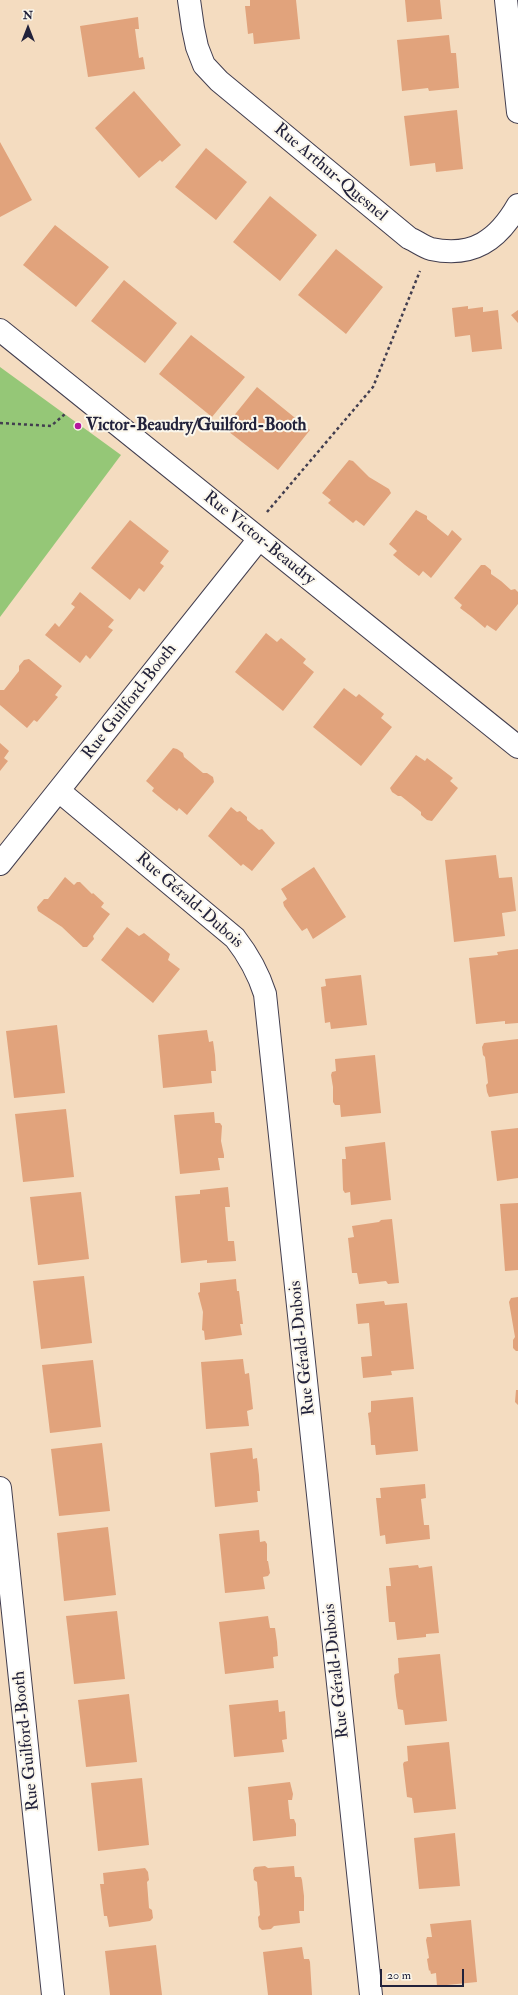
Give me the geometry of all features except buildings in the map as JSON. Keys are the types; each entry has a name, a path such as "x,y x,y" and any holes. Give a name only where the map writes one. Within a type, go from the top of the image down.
{"street":[{"name":"Rue Arthur-Quesnel","path":"189,0 197,47 204,65 219,81 409,238 430,248 451,251 474,248 494,237 509,221 518,205"},
{"path":"506,0 518,112"},
{"name":"Rue Victor-Beaudry","path":"0,330 518,747"},
{"name":"Rue Guilford-Booth","path":"0,864 59,791 255,536"},
{"name":"Rue Gérald-Dubois","path":"59,791 235,938 250,956 259,974 265,994 371,1995"},
{"name":"Rue Guilford-Booth","path":"0,1488 53,1995"}],"path":[{"path":"255,536 373,387 430,248"},
{"path":"0,423 51,426 84,397"}],"green space":[{"path":"0,367 121,455 0,617"}],"place":[{"name":"Victor-Beaudry/Guilford-Booth","path":"78,426"}]}
